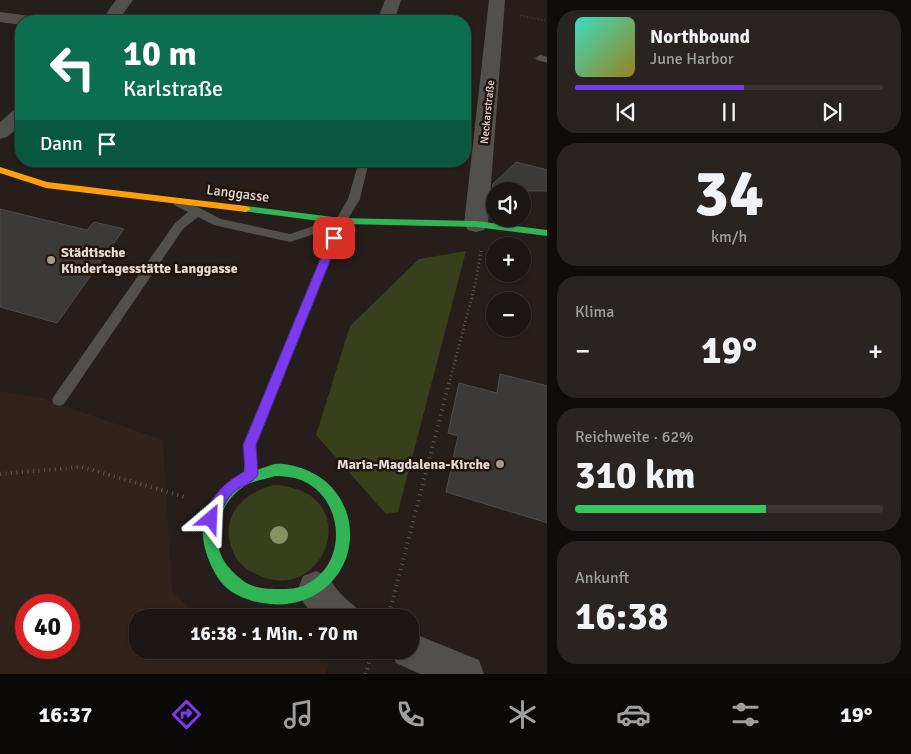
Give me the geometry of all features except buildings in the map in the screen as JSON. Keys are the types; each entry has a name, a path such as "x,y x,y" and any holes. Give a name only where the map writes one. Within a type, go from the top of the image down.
{"street":[{"path":"114,15 125,0"},
{"path":"388,15 393,0"},
{"name":"Neckarstraße","path":"480,225 497,0"},
{"path":"0,17 15,19"},
{"path":"0,133 15,119"},
{"name":"Langgasse","path":"0,170 46,185 341,221 404,221 480,225 547,233"},
{"path":"252,474 250,445 341,221"},
{"path":"275,470 299,473 320,484 336,501 345,523 345,548 335,571 316,589 288,600 257,598 230,583 213,560 207,532 215,506 230,487 252,474 275,470"},
{"path":"316,589 331,609"},
{"path":"419,655 465,674"}],"lane":[{"path":"175,200 218,222 290,238 341,221 354,199 362,167"},
{"path":"59,400 179,226 197,211"}],"path":[{"path":"390,609 475,285 480,225"},
{"path":"0,474 82,467 215,506"},
{"path":"365,674 370,659"}],"shaded area":[{"path":"0,391 41,398 163,440 172,590 190,609 129,609 129,659 312,659 329,663 326,674 0,674"}],"green space":[{"path":"466,251 398,512 386,514 316,435 350,326 419,259"},
{"path":"274,485 303,492 321,506 328,524 327,544 318,562 302,575 282,581 258,575 242,565 235,556 230,543 229,531 230,520 242,502 262,489"}],"traffic: fast":[{"path":"246,209 341,221 476,224 547,233"},
{"path":"251,474 250,445 341,221"},
{"path":"275,470 303,475 324,487 333,498 339,511 343,524 344,538 342,552 336,565 328,577 316,587 307,592 292,596 261,597 236,586 219,568 211,546 211,521 221,499 242,480 275,470"}],"traffic: slow":[{"path":"0,170 46,185 246,209"}],"place":[{"name":"Städtische Kindertagesstätte Langgasse","path":"51,260"},
{"name":"Maria-Magdalena-Kirche","path":"500,464"}],"route":[{"path":"211,519 215,506 230,487 252,474 250,445 334,238"}]}
